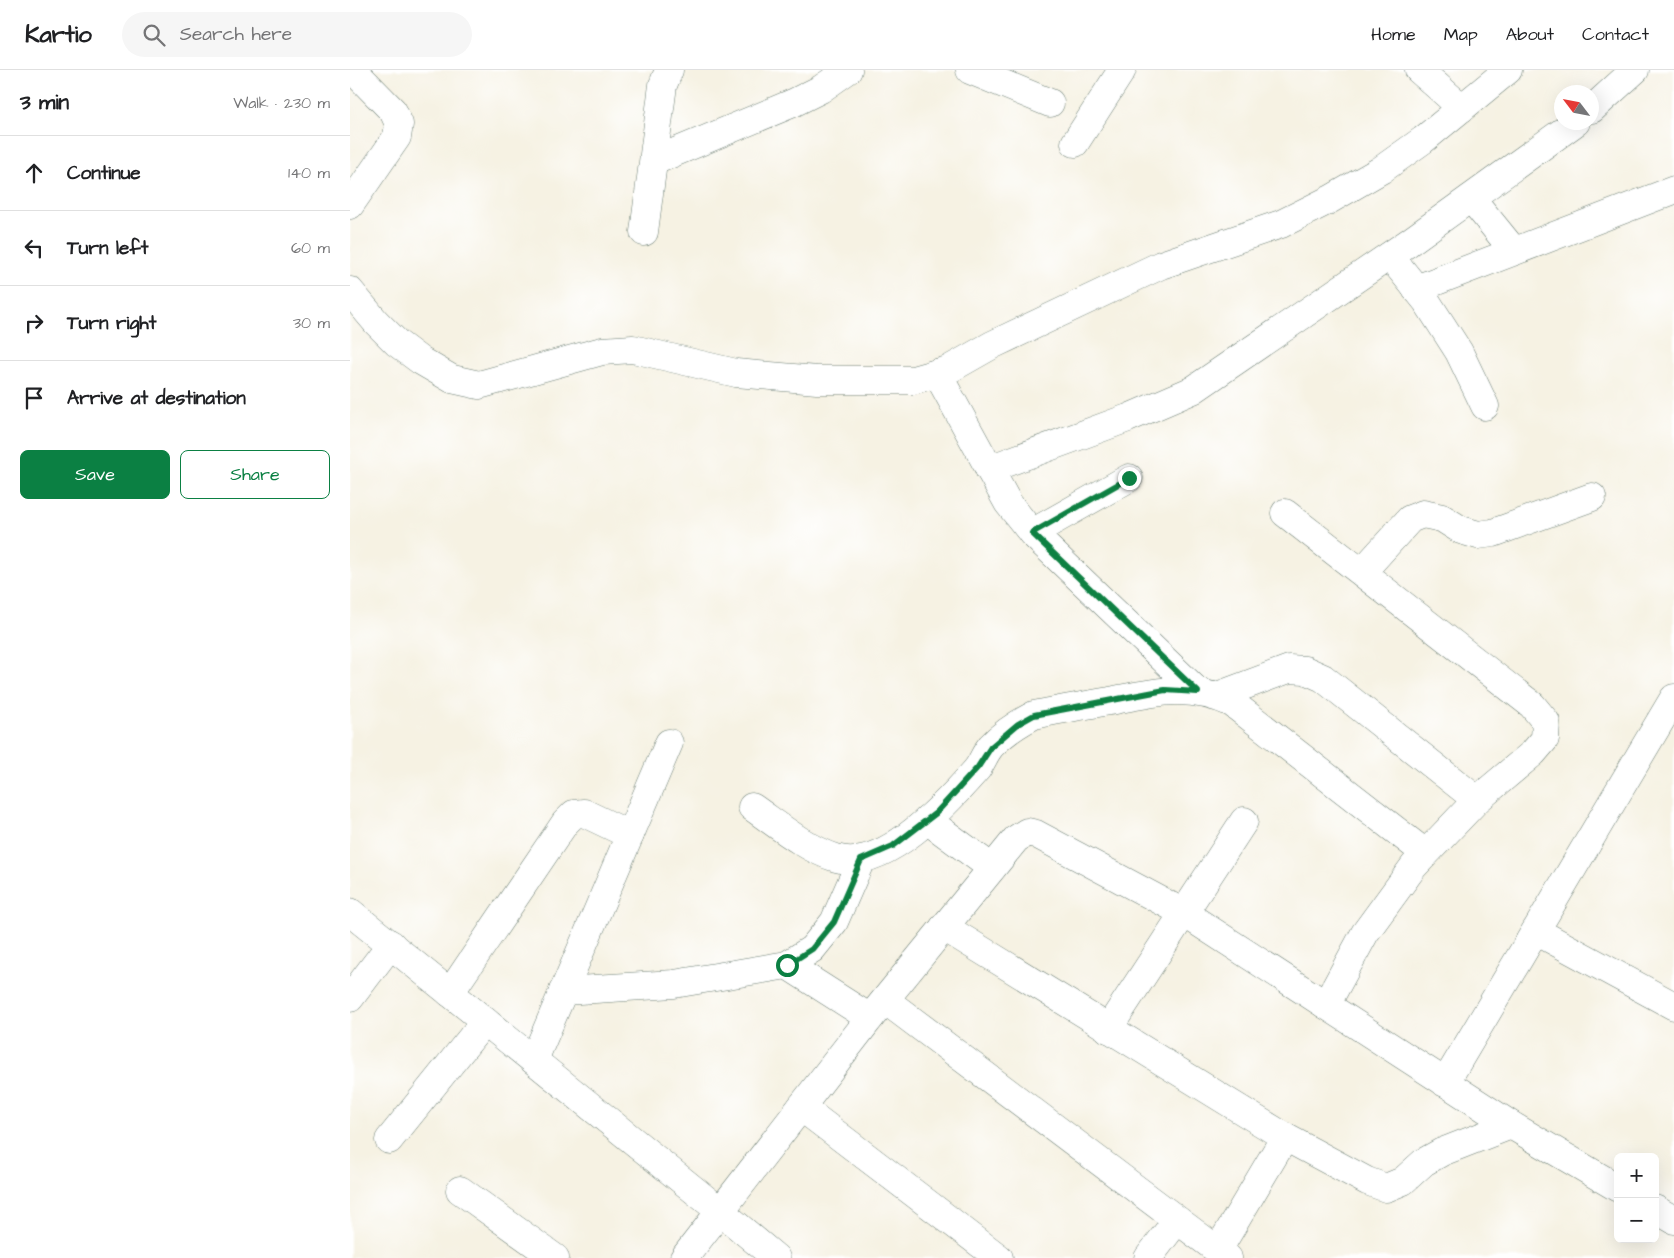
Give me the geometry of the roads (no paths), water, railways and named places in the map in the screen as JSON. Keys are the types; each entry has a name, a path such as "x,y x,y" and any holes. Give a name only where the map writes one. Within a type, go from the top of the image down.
{"street":[{"path":"350,205 397,137 399,124 393,111 353,70"},
{"path":"644,232 663,85 669,70"},
{"path":"654,161 793,103 821,89 848,70"},
{"path":"970,70 1014,78 1050,103"},
{"path":"1075,143 1122,70"},
{"path":"1419,70 1462,108"},
{"path":"350,291 397,343 420,361 452,379 479,385 602,351 633,350 736,373 817,380 913,380 948,370 992,345 1104,290 1161,265 1290,220 1381,170 1423,140 1508,70"},
{"path":"1599,103 1635,70"},
{"path":"989,468 1128,418 1192,390 1390,256 1565,130"},
{"path":"1416,289 1674,190"},
{"path":"1471,198 1514,251"},
{"path":"1390,256 1416,289 1459,352 1485,406"},
{"path":"937,373 1008,503 1032,533 1208,694"},
{"path":"1032,533 1129,478"},
{"path":"1362,572 1410,519 1423,514 1442,518 1461,530 1478,534 1493,533 1592,497"},
{"path":"1286,513 1532,704 1546,722 1545,739 1533,753 1477,800 1414,866 1365,933 1326,1005"},
{"path":"1208,694 1289,669 1306,670 1323,678 1477,800"},
{"path":"752,807 803,842 837,858 861,860 893,846 936,813 978,767 991,747 1018,724 1034,715 1165,690 1208,694 1232,703 1425,853"},
{"path":"1445,1083 1674,698"},
{"path":"534,1060 669,743"},
{"path":"450,993 564,823 574,814 584,813 630,835"},
{"path":"927,820 992,868"},
{"path":"1108,1029 1244,821"},
{"path":"684,1258 877,1009 1016,839 1027,832 1036,834 1184,912 1445,1083 1511,1125 1614,1186"},
{"path":"563,991 674,984 787,965 812,949 834,922 861,860"},
{"path":"350,912 776,1258"},
{"path":"944,927 1285,1137 1367,1181 1386,1188 1403,1181 1424,1162 1442,1152 1511,1125"},
{"path":"1536,931 1674,1006"},
{"path":"350,998 391,944"},
{"path":"787,965 877,1009 1223,1254 1285,1137"},
{"path":"390,1140 485,1021"},
{"path":"801,1107 999,1258"},
{"path":"460,1190 555,1258"},
{"path":"1659,1211 1674,1220"},
{"path":"1148,1258 1177,1220"}]}
